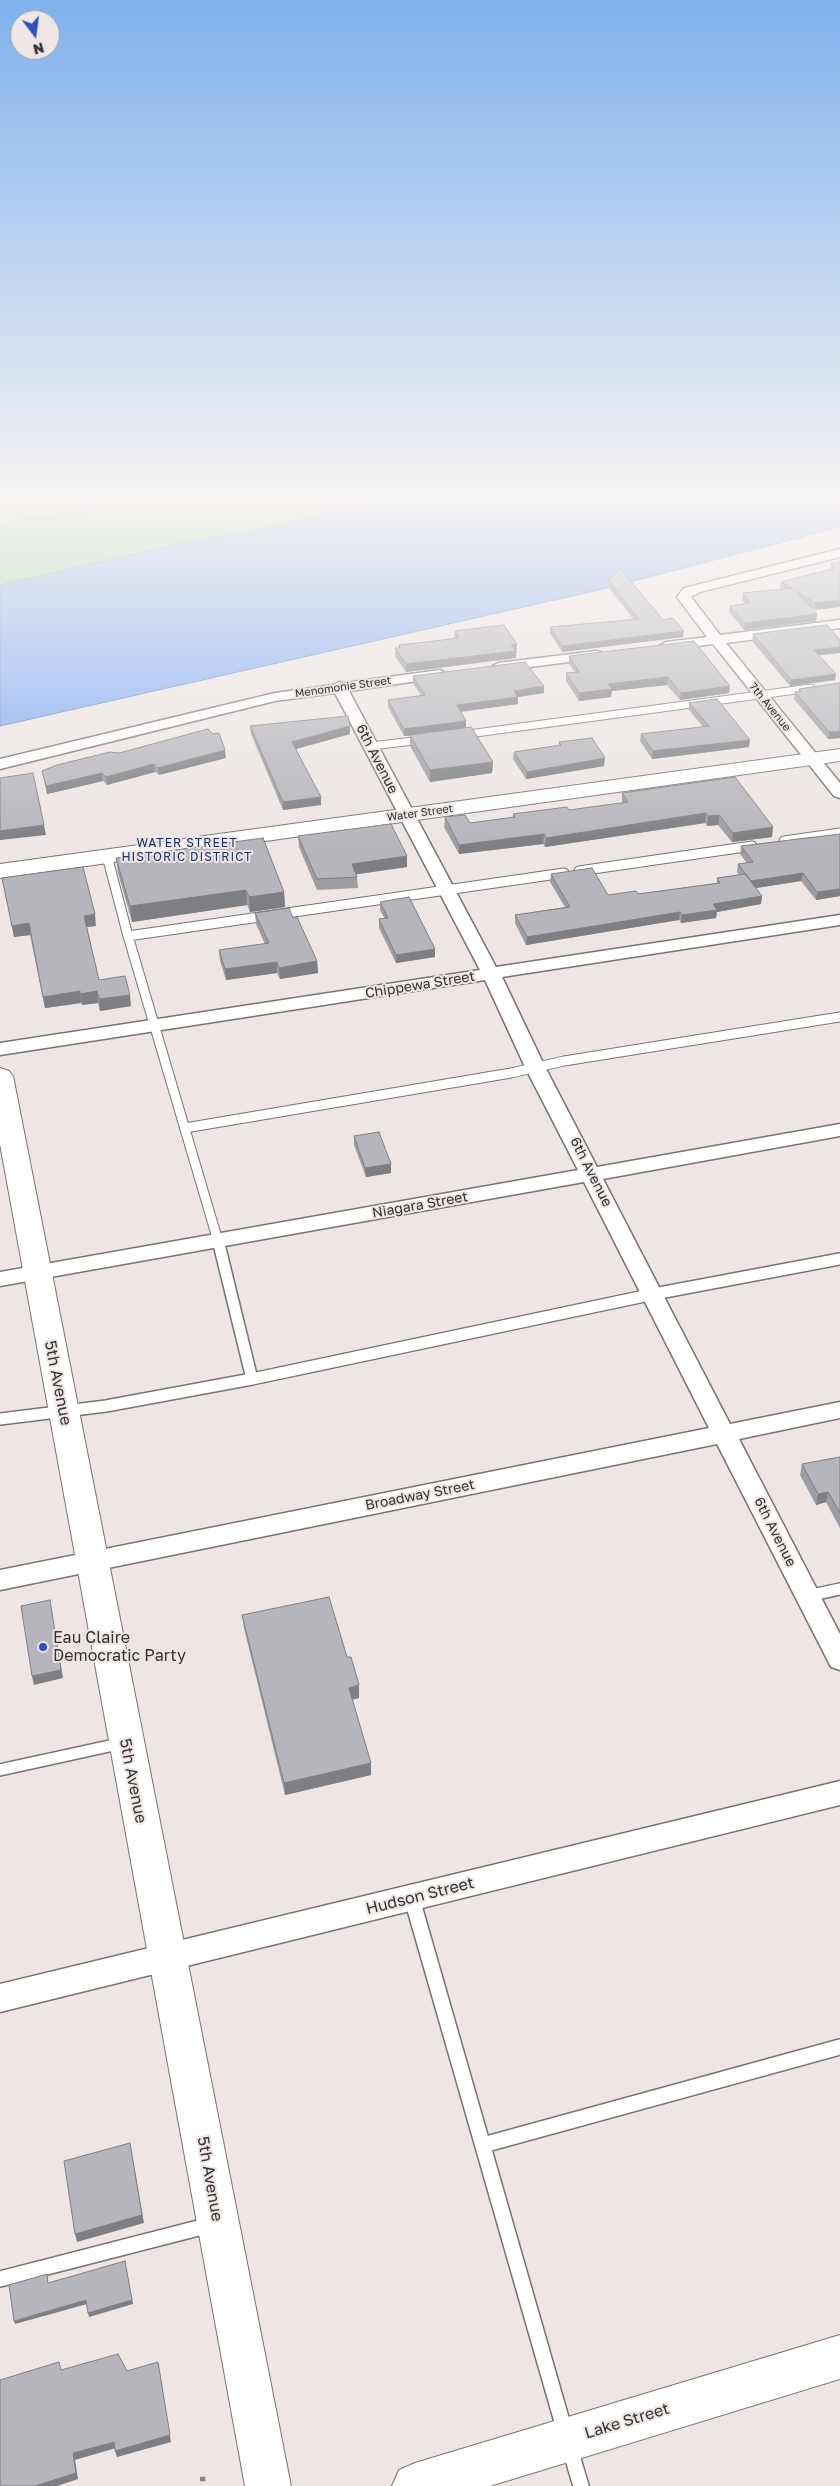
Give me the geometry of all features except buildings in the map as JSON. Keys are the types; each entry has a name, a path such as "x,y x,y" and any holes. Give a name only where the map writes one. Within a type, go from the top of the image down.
{"main road":[{"name":"Water Street","path":"0,871 840,755"},
{"name":"5th Avenue","path":"0,1076 11,1156 37,1272 125,1742 169,1957 268,2486"},
{"name":"Lake Street","path":"415,2486 840,2357"}],"street":[{"name":"7th Avenue","path":"699,613 760,696 840,793"},
{"path":"649,648 840,624"},
{"path":"487,668 611,653"},
{"name":"Menomonie Street","path":"0,764 275,697 340,686 458,672"},
{"name":"6th Avenue","path":"340,686 445,890 491,974 535,1067 654,1294 840,1658"},
{"name":"Chippewa Street","path":"0,1049 840,920"},
{"name":"Niagara Street","path":"0,1279 840,1130"},
{"name":"Broadway Street","path":"0,1580 840,1410"},
{"name":"Hudson Street","path":"0,1998 840,1793"}],"lane":[{"path":"449,736 823,687"},
{"path":"371,746 430,739"},
{"path":"773,843 840,833"},
{"path":"128,936 763,844"},
{"path":"107,856 128,936 218,1241 252,1379"},
{"path":"185,1128 535,1067 840,1017"},
{"path":"0,1419 106,1406 252,1379 654,1294 840,1260"},
{"path":"807,1596 840,1589"},
{"path":"0,1770 125,1742"},
{"path":"411,1898 581,2486"},
{"path":"482,2145 840,2047"},
{"path":"0,2279 218,2223"}],"water":[{"path":"0,613 497,613 0,726"}],"place":[{"name":"Eau Claire Democratic Party","path":"43,1647"}],"district":[{"name":"WATER STREET HISTORIC DISTRICT","path":"187,850"}]}
